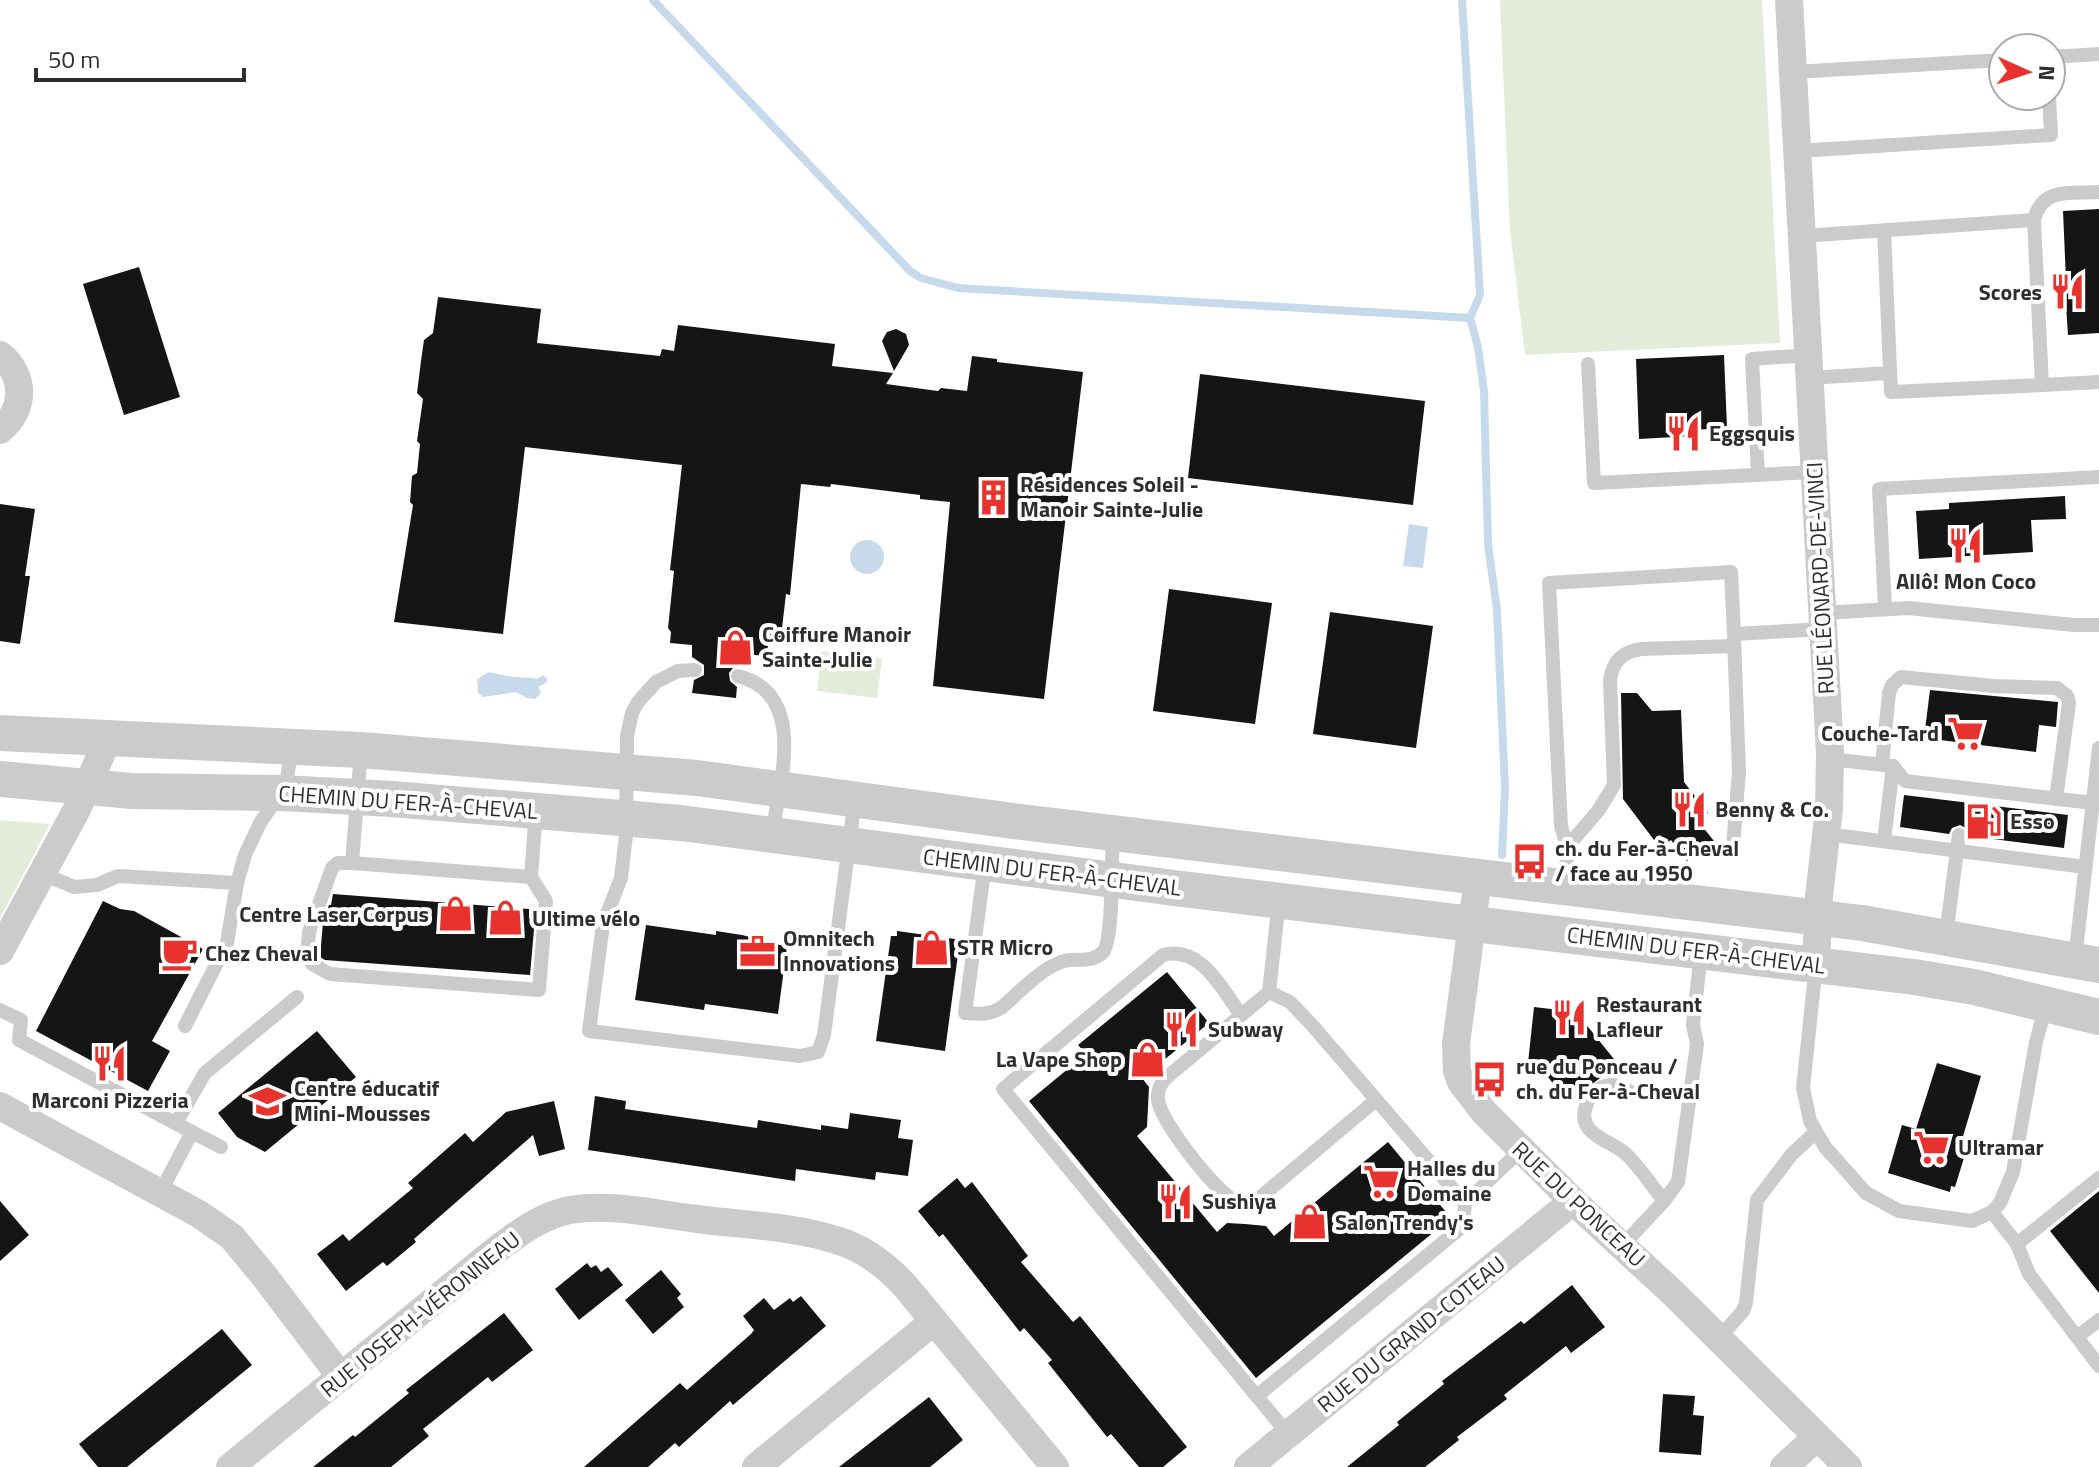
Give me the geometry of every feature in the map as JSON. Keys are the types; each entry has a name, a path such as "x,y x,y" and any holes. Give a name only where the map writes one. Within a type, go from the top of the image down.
{"street":[{"name":"RUE LÉONARD-DE-VINCI","path":"1789,0 1829,759 1816,964"},
{"path":"0,355 13,368 21,392 13,419 0,430"},
{"name":"CHEMIN DU FER-À-CHEVAL","path":"1,735 292,746 626,771 1478,878 1817,917 1946,936 2086,963"},
{"path":"0,951 88,787 109,737"},
{"name":"CHEMIN DU FER-À-CHEVAL","path":"0,779 132,791 357,797 626,818 1942,981 2099,1017"},
{"path":"1279,901 1284,886 1295,880 1377,885 1418,870"},
{"name":"RUE DU PONCEAU","path":"1478,878 1456,1044 1457,1071 1472,1099 1848,1467"},
{"path":"0,1106 210,1221 238,1242 341,1377"},
{"name":"RUE DU GRAND-COTEAU","path":"1248,1467 1573,1201"},
{"name":"RUE JOSEPH-VÉRONNEAU","path":"230,1467 491,1254 530,1226 560,1212 578,1209 621,1209 800,1232 836,1240 881,1263 906,1287 1055,1467"},
{"path":"756,1467 934,1321"},
{"path":"1784,1467 1817,1437"}],"lane":[{"path":"2067,56 2099,54"},
{"path":"1793,72 1987,61"},
{"path":"1798,151 2051,135 2050,112"},
{"path":"2042,385 2034,220 2039,205 2050,195 2099,192"},
{"path":"1802,236 2034,220"},
{"path":"1884,230 1891,392 2099,382"},
{"path":"1758,475 1752,359 1890,373"},
{"path":"1588,364 1594,483 1814,472"},
{"path":"1885,608 1879,489 2099,477"},
{"path":"1563,888 1567,847 1561,826 1549,583 1731,572 1739,771 1733,847"},
{"path":"1567,847 1598,811 1614,785 1610,680 1614,665 1628,652 1734,640 1885,608 2099,625"},
{"path":"695,670 665,676 638,702 627,736 626,818 621,878 603,924 589,1031 800,1056 818,1052 824,1035 855,799"},
{"path":"738,676 757,683 774,699 780,710 785,734 772,835"},
{"path":"1884,841 1889,693 1901,677 1993,686 2057,688 2067,696 2069,703 2056,799"},
{"path":"185,1026 227,943 245,855 260,823 282,793 289,774 292,746"},
{"path":"2086,963 2077,942 2099,748"},
{"path":"352,863 361,750"},
{"path":"1829,759 1887,765 1905,781 1964,796 2093,803"},
{"path":"531,877 338,863 332,868 309,932 307,956 320,970 344,976 539,990 546,901 531,877 536,810"},
{"path":"985,864 965,1013 992,1013 1058,962 1092,958 1103,952 1109,923 1113,833"},
{"path":"1826,834 2085,867"},
{"path":"1946,936 1959,835"},
{"path":"43,874 74,887 97,885 118,876 237,883"},
{"path":"2083,887 2099,884"},
{"path":"1279,901 1269,992 1166,1078 1158,1090 1158,1101 1165,1121 1220,1191 1239,1202 1257,1200 1376,1100"},
{"path":"1623,1245 1678,1182 1697,1044 1693,1025 1701,951"},
{"path":"1241,1015 1197,959 1171,953 1163,955 1003,1089 1288,1434"},
{"path":"1816,964 1803,1088 1810,1121 1815,1133 1866,1193 1899,1211 1964,1220 1980,1219 2000,1203 2013,1172 2036,1042 2046,1005"},
{"path":"1269,992 1282,997 1298,1010 1465,1203"},
{"path":"176,1123 205,1073 297,997"},
{"path":"0,1010 21,1020 19,1040 221,1147"},
{"path":"1631,1092 1612,1085 1599,1089 1587,1104 1588,1128 1598,1138 1628,1156 1664,1201"},
{"path":"160,1193 192,1132"},
{"path":"1718,1339 1743,1311 1746,1303 1757,1200 1792,1154 1815,1133"},
{"path":"1257,1396 1463,1226 1465,1203 1521,1150"},
{"path":"2017,1244 2099,1178"},
{"path":"1992,1212 2017,1244 2029,1274 2099,1366"},
{"path":"2077,1337 2099,1320"}],"green space":[{"path":"1500,0 1762,0 1780,343 1525,355 1510,231"},
{"path":"822,651 882,659 877,698 817,691"},
{"path":"0,820 50,824 0,918"}],"water":[{"path":"1409,524 1428,527 1423,568 1403,566"},
{"path":"867,540 879,545 884,557 879,569 867,574 855,569 850,557 855,545"},
{"path":"489,672 535,678 541,693 535,699 516,692 483,697 478,693 477,679"}],"building":[{"path":"2099,209 2099,333 2068,335 2066,305 2058,305 2057,292 2057,280 2066,280 2063,211"},
{"path":"139,267 180,397 124,415 83,284"},
{"name":"Résidences Soleil - Manoir Sainte-Julie","path":"438,297 541,309 537,343 660,356 662,349 674,351 678,325 835,344 832,366 893,373 886,384 938,391 941,388 967,391 972,356 1083,372 1044,699 933,686 950,502 920,499 920,495 831,484 830,487 801,484 790,595 786,594 780,645 768,644 767,656 743,654 742,666 733,668 729,673 730,681 737,687 736,698 692,693 694,680 704,675 704,665 692,657 692,645 670,643 671,632 668,628 674,571 670,570 682,465 525,447 503,634 394,622 413,505 410,502 412,476 417,473 420,444 417,441 423,399 417,393 421,361 424,340 433,333"},
{"path":"896,329 906,334 909,345 894,371 882,341 887,332"},
{"path":"1724,355 1727,428 1692,430 1693,436 1639,439 1636,359"},
{"path":"1200,374 1425,401 1413,505 1188,478"},
{"path":"2065,496 2066,519 2031,520 2033,552 1919,559 1916,511 1949,509 1949,503"},
{"path":"0,504 35,509 25,576 30,576 20,644 0,641"},
{"path":"1169,589 1272,603 1255,724 1153,711"},
{"path":"1330,612 1433,626 1416,748 1313,734"},
{"path":"1930,690 2058,702 2056,727 2039,725 2036,752 1924,738"},
{"path":"1621,693 1637,693 1652,711 1681,710 1684,782 1708,813 1698,821 1714,841 1687,861 1671,840 1666,844 1660,835 1654,840 1623,799"},
{"name":"Esso","path":"1904,795 2068,815 2064,848 1969,836 1966,828 1960,825 1952,828 1949,834 1900,827"},
{"path":"333,894 529,909 529,918 535,918 530,975 325,960 320,957 323,922"},
{"path":"103,901 134,911 203,949 152,1041 170,1051 148,1091 36,1031"},
{"path":"646,925 716,935 716,931 787,946 778,1014 705,1004 704,1010 635,1000"},
{"path":"897,931 955,939 954,946 959,947 945,1051 876,1041 891,936 897,936"},
{"name":"Halles du Domaine","path":"1167,972 1209,1023 1142,1078 1149,1087 1147,1127 1137,1136 1217,1232 1227,1223 1245,1224 1266,1226 1274,1236 1388,1142 1451,1218 1256,1378 1029,1101 1086,1054 1078,1045"},
{"path":"1534,1007 1576,1012 1618,1064 1568,1103 1538,1064 1528,1063"},
{"path":"317,1031 356,1077 265,1152 237,1137 218,1113"},
{"path":"1937,1063 1981,1076 1961,1143 1968,1145 1955,1187 1951,1186 1950,1192 1888,1173 1902,1125 1916,1129"},
{"path":"595,1096 626,1101 625,1109 757,1128 758,1120 821,1130 821,1125 848,1129 850,1113 901,1120 898,1138 913,1140 908,1176 876,1172 875,1180 796,1169 795,1181 588,1150"},
{"path":"554,1101 565,1149 539,1156 533,1135 387,1266 383,1262 346,1291 317,1254 343,1234 349,1241 413,1188 408,1183 465,1133 473,1142 506,1112"},
{"path":"957,1178 965,1188 972,1182 1028,1256 1021,1262 1073,1322 1080,1316 1187,1447 1163,1467 1139,1467 1111,1434 1107,1437 1048,1363 1052,1360 1024,1328 1020,1332 943,1234 939,1237 918,1211"},
{"path":"2099,1191 2099,1293 2050,1231"},
{"path":"0,1201 29,1235 0,1261"},
{"path":"587,1263 591,1268 596,1265 601,1272 608,1267 623,1285 579,1320 555,1289"},
{"path":"661,1270 681,1294 677,1298 684,1307 653,1334 625,1300"},
{"path":"1572,1285 1605,1327 1571,1353 1566,1346 1504,1395 1507,1399 1457,1437 1459,1440 1425,1467 1347,1467 1399,1425 1397,1422 1444,1384 1442,1381 1521,1321 1524,1324"},
{"path":"801,1296 826,1326 733,1405 730,1401 679,1447 675,1443 648,1467 584,1467 680,1383 687,1390 751,1334 754,1330 743,1316 764,1298 774,1310 790,1298 793,1302"},
{"path":"504,1313 533,1350 492,1382 488,1377 423,1429 429,1436 391,1467 313,1467 353,1435 355,1437 409,1393 406,1390"},
{"path":"222,1329 252,1365 127,1467 98,1467 79,1444"},
{"path":"1663,1394 1695,1396 1693,1415 1704,1416 1701,1455 1659,1452"},
{"path":"929,1397 963,1440 930,1467 839,1467"}],"waterway":[{"path":"653,0 910,271 921,278 958,288 1470,318 1480,295 1462,0"},
{"path":"1470,318 1484,391 1488,544 1497,610 1505,788 1502,855"},
{"path":"539,682 543,680"}],"place":[{"name":"Scores","path":"2068,292"},
{"name":"Eggsquis","path":"1683,433"},
{"name":"Résidences Soleil - Manoir Sainte-Julie","path":"994,497"},
{"name":"Allô! Mon Coco","path":"1966,545"},
{"name":"Coiffure Manoir Sainte-Julie","path":"736,647"},
{"name":"Couche-Tard","path":"1965,733"},
{"name":"Benny & Co.","path":"1689,809"},
{"name":"Esso","path":"1984,821"},
{"name":"ch. du Fer-à-Cheval / face au 1950","path":"1529,861"},
{"name":"Centre Laser Corpus","path":"455,914"},
{"name":"Ultime vélo","path":"506,918"},
{"name":"STR Micro","path":"931,947"},
{"name":"Omnitech Innovations","path":"757,951"},
{"name":"Chez Cheval","path":"179,953"},
{"name":"Restaurant Lafleur","path":"1570,1017"},
{"name":"Subway","path":"1182,1029"},
{"name":"La Vape Shop","path":"1148,1059"},
{"name":"Marconi Pizzeria","path":"110,1064"},
{"name":"rue du Ponceau / ch. du Fer-à-Cheval","path":"1490,1079"},
{"name":"Centre éducatif Mini-Mousses","path":"268,1101"},
{"name":"Ultramar","path":"1932,1147"},
{"name":"Halles du Domaine","path":"1381,1181"},
{"name":"Sushiya","path":"1176,1201"},
{"name":"Salon Trendy's","path":"1309,1222"}]}
